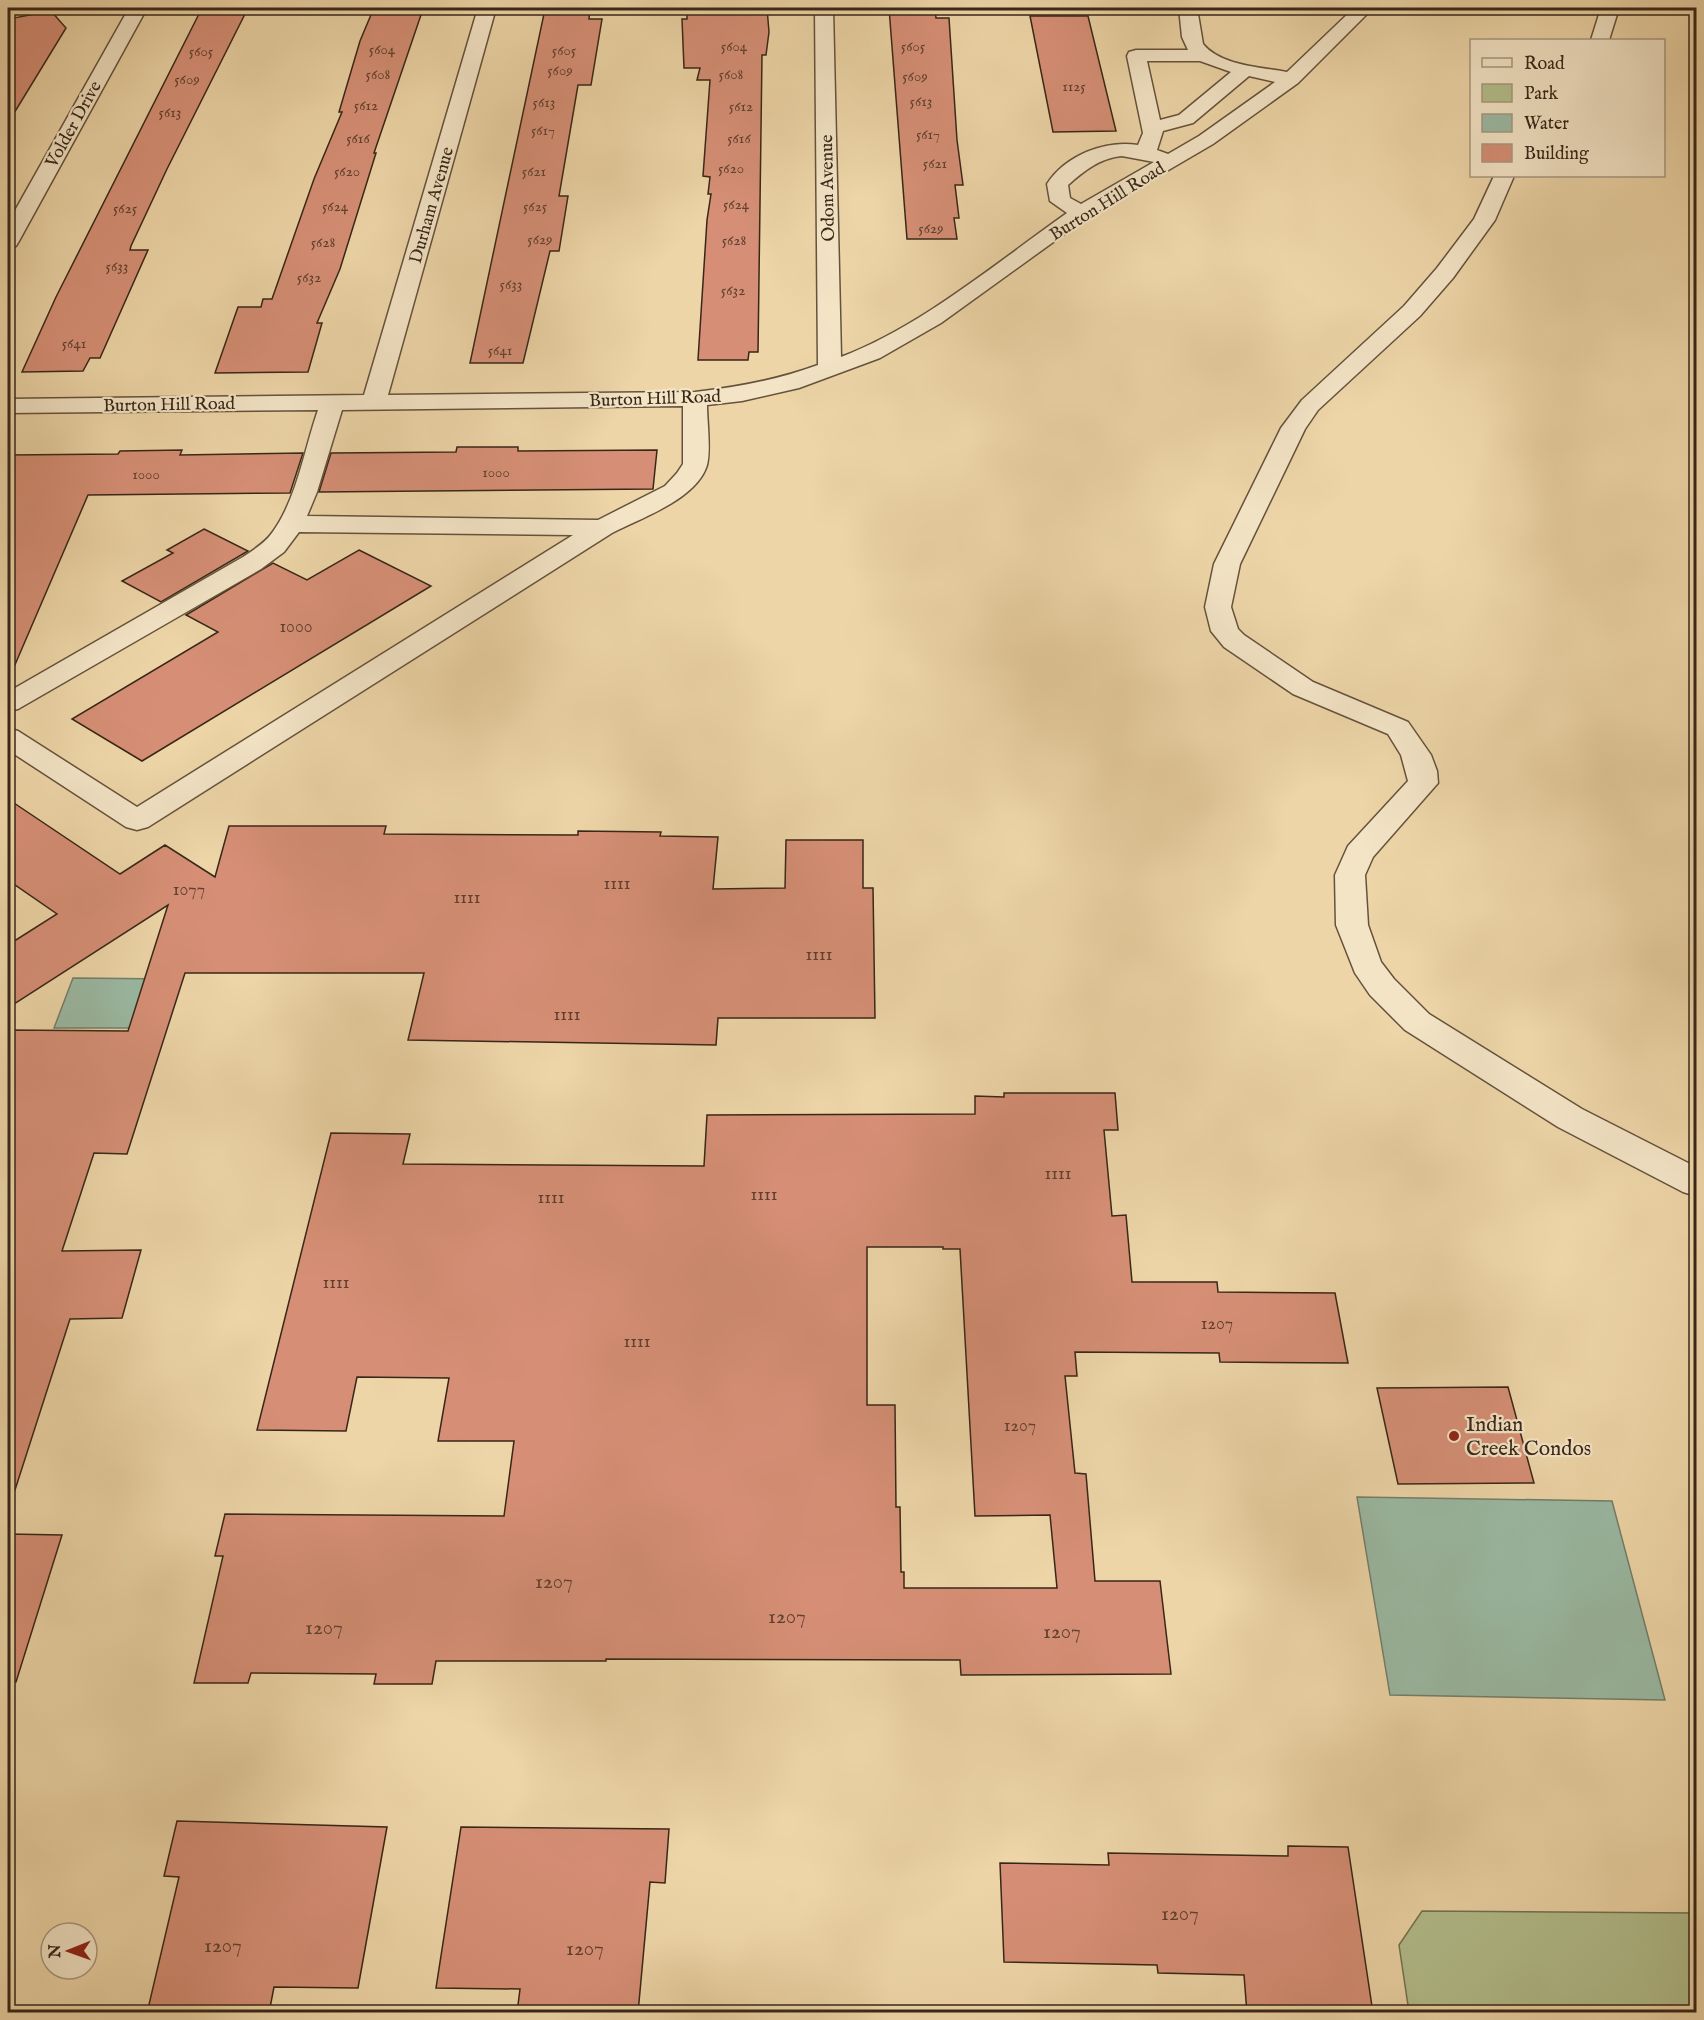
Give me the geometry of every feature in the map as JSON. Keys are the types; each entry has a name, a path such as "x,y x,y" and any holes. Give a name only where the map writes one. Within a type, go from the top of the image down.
{"street":[{"name":"Volder Drive","path":"8,241 138,8"},
{"name":"Durham Avenue","path":"374,402 487,8"},
{"name":"Odom Avenue","path":"824,8 830,369"},
{"path":"1188,8 1194,45 1202,55"},
{"name":"Burton Hill Road","path":"8,406 695,399 742,394 791,382 872,353 933,318 1081,213 1206,140 1291,79 1364,8"},
{"path":"1601,39 1610,8"},
{"path":"1146,152 1153,133 1136,56 1202,55 1246,69 1291,79"},
{"path":"1152,128 1186,119 1246,69"},
{"path":"1081,213 1060,201 1057,184 1080,162 1122,148 1146,152 1170,161"},
{"path":"1504,177 1484,220 1445,273 1412,311 1310,405 1293,428 1227,564 1218,607 1226,631 1234,641 1303,688 1398,728 1416,754 1422,771 1423,783 1359,854 1350,875 1352,925 1366,965 1382,987 1417,1022 1570,1118 1696,1183"},
{"path":"8,737 137,820 603,528 674,491 688,477 695,464 695,399"},
{"path":"8,703 252,563 280,541 291,524 332,403"},
{"path":"291,524 603,528"},
{"path":"8,686 37,686"}],"green space":[{"path":"1422,1911 1696,1913 1696,2012 1409,2012 1399,1945"}],"water":[{"path":"73,978 171,979 155,1028 54,1028"},
{"path":"1357,1497 1612,1501 1665,1700 1390,1695"}],"building":[{"path":"767,8 769,32 766,55 762,55 758,352 749,352 748,360 698,360 707,220 711,194 708,194 710,177 703,176 710,80 697,80 700,68 684,68 682,19 687,19 687,9"},
{"path":"889,8 935,8 936,18 949,18 957,140 963,185 955,185 959,218 954,218 957,239 907,239"},
{"path":"423,9 374,153 376,153 340,269 317,323 322,323 308,372 215,373 238,307 261,307 263,299 272,299 314,179 342,112 339,112 360,41 373,10"},
{"path":"545,9 590,9 589,19 602,19 591,85 578,85 559,196 568,196 559,251 550,251 523,363 470,363"},
{"path":"201,10 247,10 131,246 130,250 148,250 100,358 90,358 83,371 22,372 56,297"},
{"path":"51,11 66,28 8,123 8,19"},
{"path":"1030,16 1088,16 1116,131 1053,132"},
{"path":"457,447 518,447 518,451 657,450 653,489 319,492 331,453 456,452"},
{"path":"182,450 180,455 303,453 290,493 88,495 8,681 8,455 118,454 120,451"},
{"path":"204,529 248,551 161,602 122,581 173,553 167,550"},
{"path":"359,550 431,586 142,761 72,719 218,632 186,615 273,563 307,580"},
{"path":"8,799 120,874 165,845 215,877 229,826 386,826 384,834 578,835 578,831 661,832 660,836 718,837 713,889 785,888 786,840 863,840 863,888 873,888 875,1018 718,1018 716,1045 408,1040 424,973 185,973 127,1154 94,1153 62,1251 141,1250 122,1318 70,1319 15,1490 8,1489 8,1030 128,1031 168,905 8,1008 8,945 57,914 8,880"},
{"path":"1004,1093 1115,1093 1118,1130 1104,1130 1112,1216 1126,1215 1132,1282 1217,1282 1218,1292 1335,1293 1348,1363 1220,1362 1219,1353 1075,1352 1077,1376 1065,1376 1075,1473 1086,1474 1095,1581 1160,1581 1171,1674 961,1675 960,1660 606,1659 606,1661 436,1661 432,1684 374,1684 376,1674 251,1673 248,1683 194,1683 223,1556 215,1556 225,1514 504,1516 514,1441 438,1441 449,1378 357,1377 346,1431 257,1430 331,1133 410,1134 403,1164 704,1166 707,1115 975,1114 975,1096 1004,1097","holes":["867,1247 943,1247 943,1249 960,1249 975,1516 1050,1515 1057,1588 904,1588 904,1572 901,1572 900,1507 896,1507 895,1405 867,1405"]},
{"name":"Indian Creek Condos","path":"1508,1387 1534,1483 1398,1484 1377,1388"},
{"path":"8,1534 62,1535 16,1682 8,1681"},
{"path":"177,1821 387,1827 358,1988 274,1987 269,2013 147,2013 179,1877 164,1876"},
{"path":"461,1827 669,1829 665,1883 650,1882 638,2013 517,2013 520,1989 436,1988"},
{"path":"1288,1846 1348,1847 1373,2013 1247,2013 1244,1975 1158,1973 1157,1965 1004,1962 1000,1863 1109,1865 1108,1853 1288,1856"}],"place":[{"name":"Indian Creek Condos","path":"1454,1436"}]}
